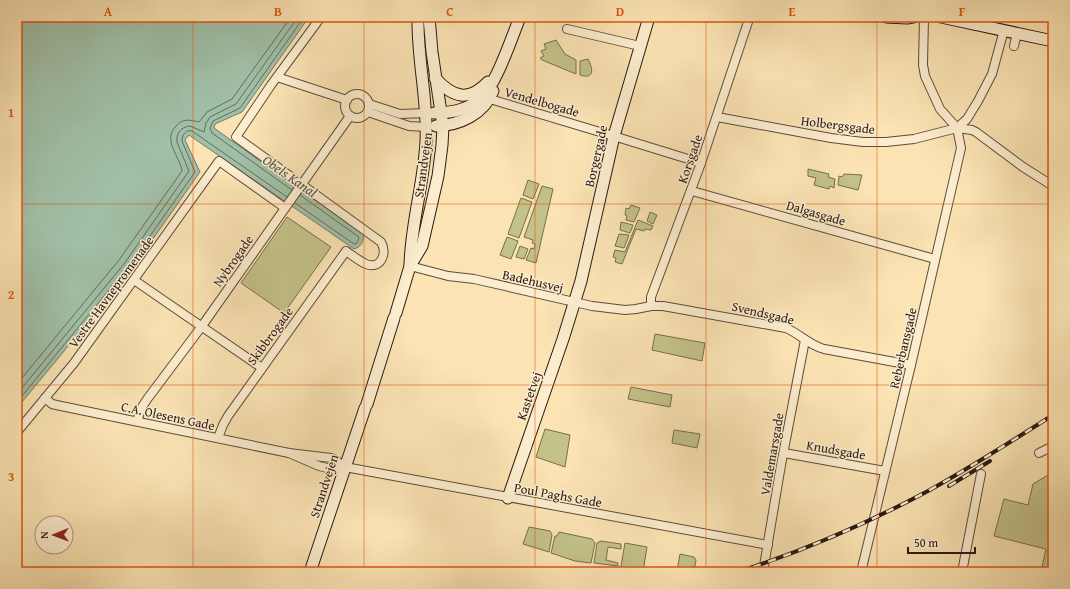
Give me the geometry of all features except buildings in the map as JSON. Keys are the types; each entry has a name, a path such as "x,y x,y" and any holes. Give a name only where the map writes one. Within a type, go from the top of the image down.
{"street":[{"path":"301,186 236,137 277,77 321,17"},
{"name":"Strandvejen","path":"310,572 366,406 410,266 411,244 423,165 426,127 426,113 419,52 418,17"},
{"name":"Strandvejen","path":"410,266 422,246 427,225 438,176 443,126 435,78 429,17"},
{"path":"368,108 400,114 452,112 468,106 481,98 488,90 497,73 520,17"},
{"name":"Borgergade","path":"574,303 581,281 614,136 649,17"},
{"path":"886,17 913,17"},
{"path":"924,17 923,65 925,76 940,109 957,128 976,132 1053,186"},
{"path":"941,17 965,19 1004,30 1053,41"},
{"name":"Korsgade","path":"651,306 651,297 692,191 749,19"},
{"path":"567,29 640,46"},
{"path":"957,128 967,119 992,74 1004,30"},
{"path":"1014,46 1017,33"},
{"path":"368,108 409,126 443,126 456,123 484,108 490,99 497,73"},
{"path":"435,78 442,86 459,95 472,95 485,86 497,73"},
{"path":"277,77 347,100"},
{"path":"353,95 361,95 365,97 368,108 366,115 356,118 350,116 345,108 347,100 353,95"},
{"name":"Vendelbogade","path":"490,99 701,164"},
{"name":"Nybrogade","path":"137,422 142,407 148,398 202,326 350,116"},
{"name":"Holbergsgade","path":"717,117 831,138 863,142 886,142 914,139 957,128"},
{"name":"Reberbansgade","path":"861,572 961,148 957,128"},
{"name":"Vestre Havnepromenade","path":"17,432 74,363 218,161 286,206"},
{"name":"Skibbrogade","path":"218,438 222,425 228,416 346,251 366,264 371,265 382,259 384,254 384,248 381,242 301,186"},
{"name":"Dalgasgade","path":"692,191 935,259"},
{"name":"Badehusvej","path":"410,266 448,276 474,279 591,306 625,310 651,306"},
{"path":"134,280 262,368"},
{"name":"Kastetvej","path":"508,498 574,303"},
{"name":"Svendsgade","path":"651,306 663,306 786,328 796,332 814,346 824,350 911,365"},
{"name":"Valdemarsgade","path":"763,572 805,340"},
{"name":"C.A. Olesens Gade","path":"45,398 52,404 61,406 289,453 334,459 345,467"},
{"path":"1039,453 1053,446"},
{"name":"Knudsgade","path":"784,453 885,471"},
{"name":"Poul Paghs Gade","path":"345,467 768,545"},
{"path":"962,572 981,474"}],"shaded area":[{"path":"556,40 565,54 576,60 576,74 540,58 544,56 541,51 546,49 544,44"},
{"path":"588,59 592,72 588,76 580,75 580,61"},
{"path":"808,169 829,174 828,177 835,179 834,188 830,186 829,189 814,185 816,178 808,176"},
{"path":"844,174 862,175 858,190 838,185 839,176 842,177"},
{"path":"528,180 539,184 533,199 523,195"},
{"path":"542,186 553,189 536,263 526,260 531,248 534,249 535,244 532,243 533,240 524,237"},
{"path":"521,198 532,202 519,238 508,234"},
{"path":"631,205 640,208 634,222 626,220 627,216 625,215 626,208 629,209"},
{"path":"650,212 657,215 653,224 647,221"},
{"path":"287,217 331,247 284,313 241,283"},
{"path":"638,220 653,226 651,230 645,229 644,231 636,229 622,264 615,262 616,258 613,257 615,250 625,252"},
{"path":"621,222 633,225 630,233 620,230"},
{"path":"619,234 629,235 624,248 615,246"},
{"path":"507,237 518,241 511,259 500,255"},
{"path":"520,246 528,249 524,259 516,257"},
{"path":"655,334 705,343 702,361 652,350"},
{"path":"631,387 672,395 670,407 628,399"},
{"path":"545,429 570,435 565,467 536,457"},
{"path":"674,430 700,434 697,448 672,443"},
{"path":"1053,472 1053,572 1041,572 1046,549 994,536 1004,499 1028,505 1033,484"},
{"path":"529,527 550,531 552,535 549,552 523,544"},
{"path":"559,532 592,539 595,543 591,563 575,561 551,553 555,536 557,536"},
{"path":"601,541 621,544 621,549 608,547 606,560 618,563 618,566 594,563 597,543"},
{"path":"625,543 647,547 643,572 620,572"},
{"path":"680,554 694,557 696,560 695,566 677,571"}],"water":[{"path":"17,17 309,17 242,112 215,124 214,128 364,235 361,244 354,249 189,135 185,140 200,172 131,270 17,408"}],"railway":[{"path":"738,572 811,546 905,503 960,473 1053,415"},
{"path":"949,486 990,461"}],"water label":[{"name":"Obels Kanal","path":"290,176"}]}
